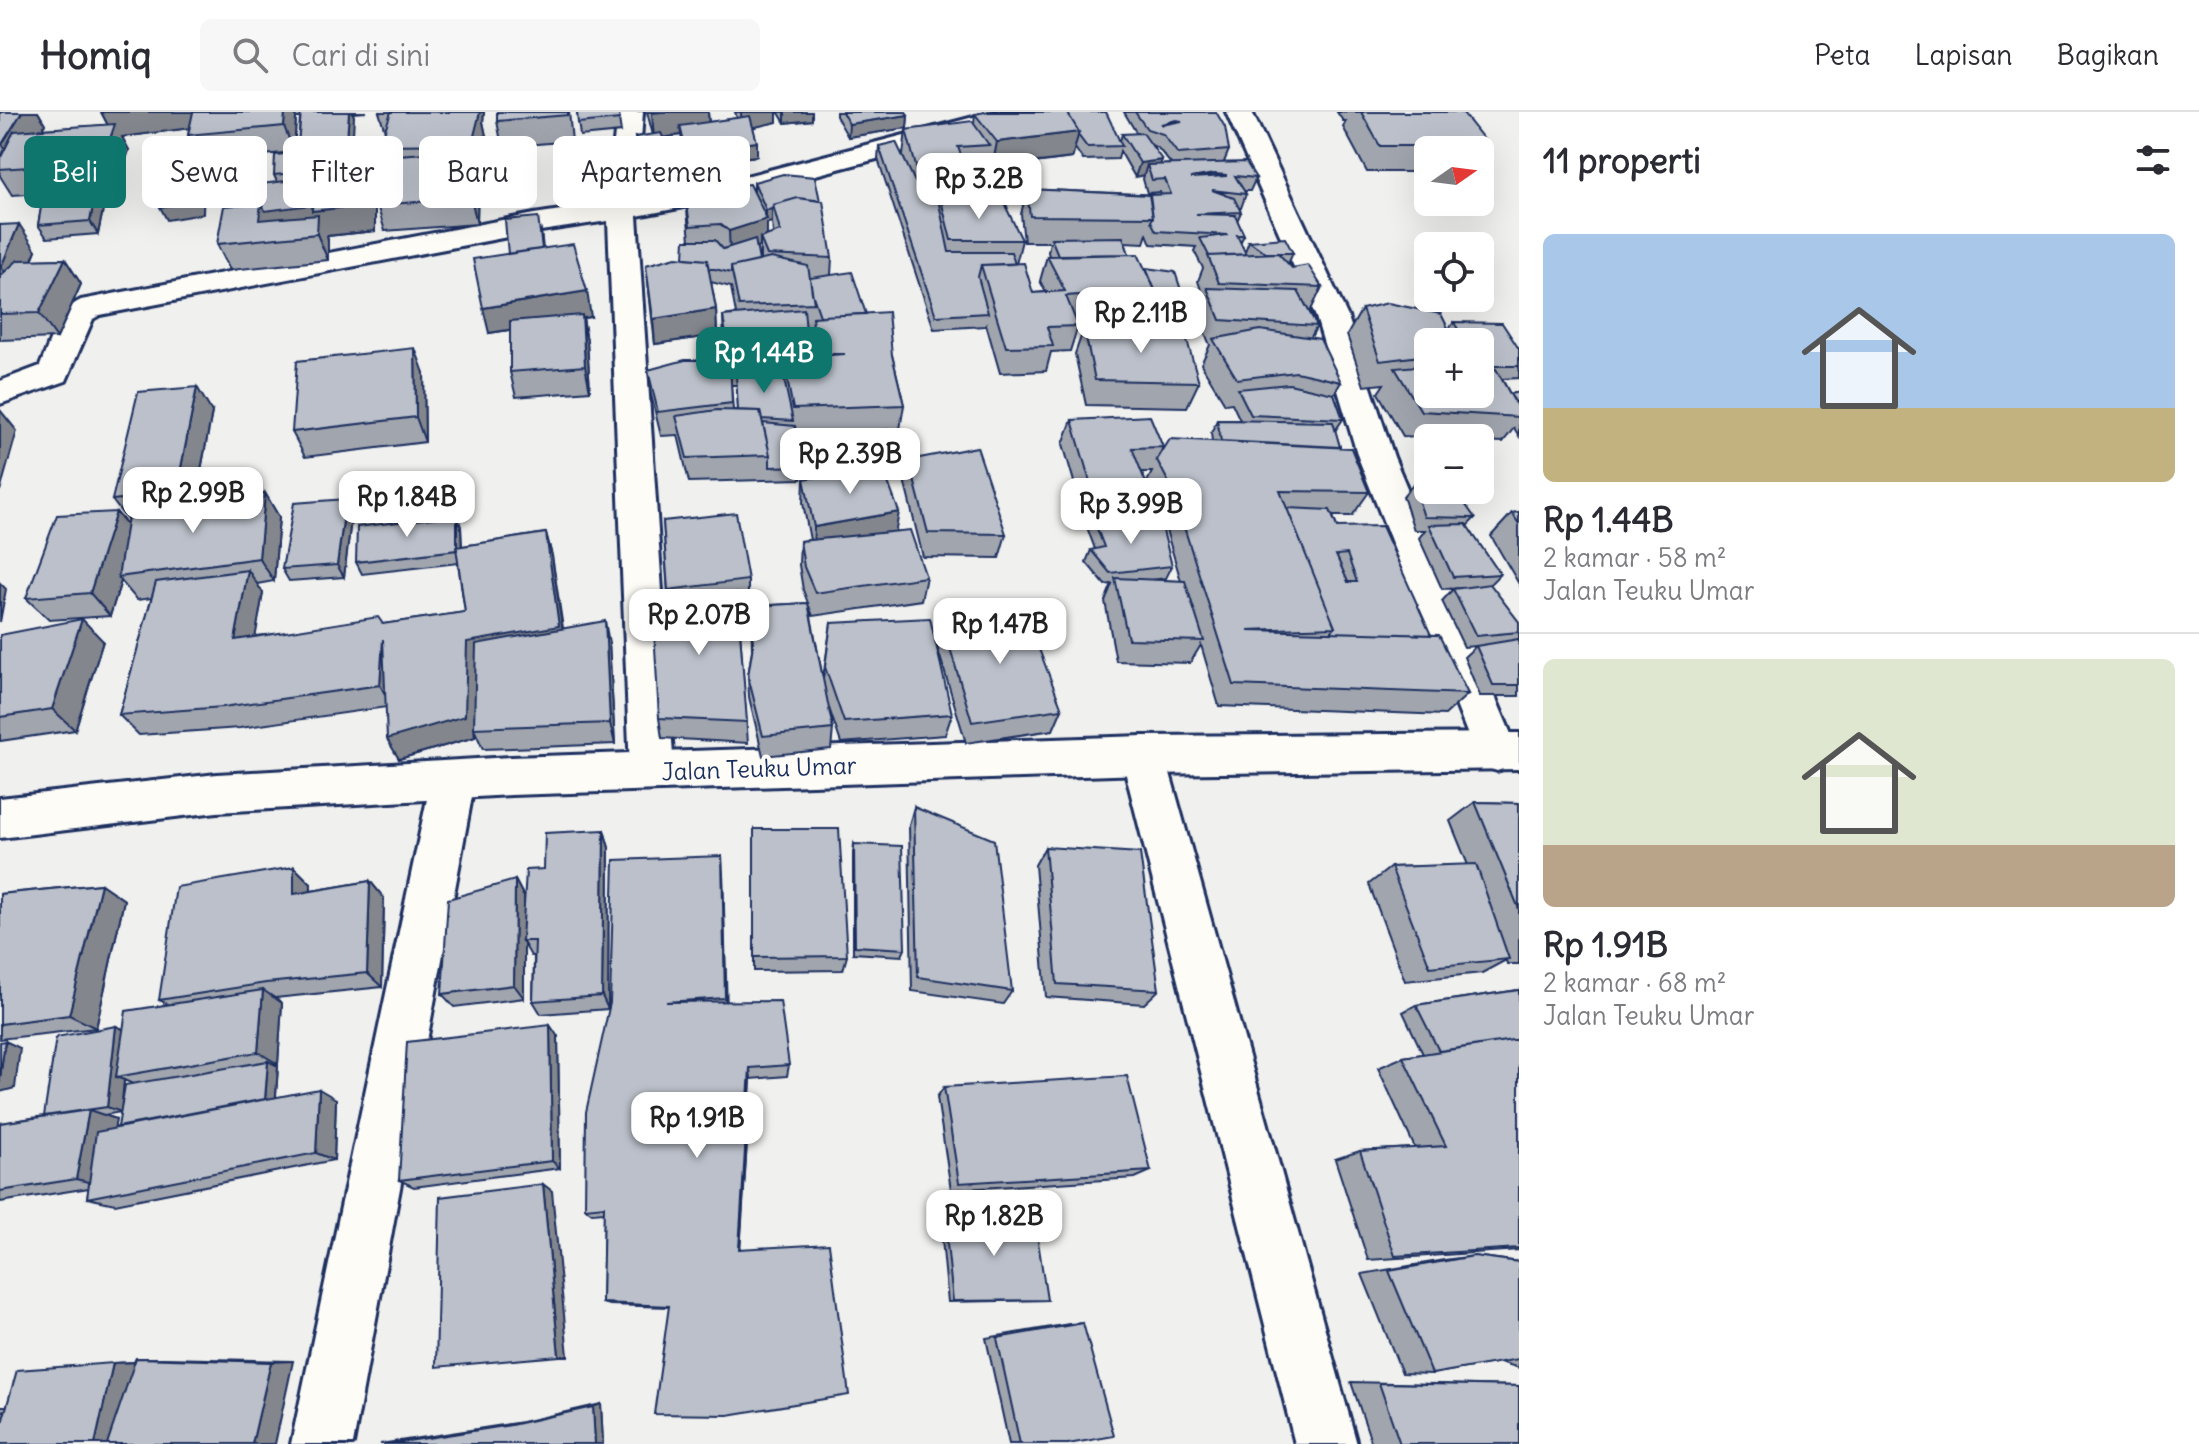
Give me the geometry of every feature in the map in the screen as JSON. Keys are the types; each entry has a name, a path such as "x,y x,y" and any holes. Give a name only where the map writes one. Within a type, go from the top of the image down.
{"street":[{"path":"630,112 622,210 652,771"},
{"path":"0,393 54,373 77,318 81,312 92,307 534,223 716,192 1025,112"},
{"path":"1239,112 1332,317 1376,457 1508,752"},
{"name":"Jalan Teuku Umar","path":"0,818 217,793 652,771 1143,755 1508,752"},
{"path":"1143,755 1326,1444"},
{"path":"322,1444 453,780"}],"building":[{"path":"0,112 22,112 2,144 0,144"},
{"path":"193,112 285,112 284,126 188,135"},
{"path":"301,112 349,112 347,136 299,136"},
{"path":"391,112 480,112 474,136 419,136 419,145 403,145 403,136 383,136"},
{"path":"497,112 568,112 568,115 497,121"},
{"path":"577,112 618,112 620,119 578,123"},
{"path":"842,112 906,112 908,115 849,124"},
{"path":"1067,112 1079,132 997,142 975,114"},
{"path":"1067,112 1106,112 1122,146 1087,147"},
{"path":"1135,112 1216,112 1225,127 1229,150 1178,154 1163,134 1147,129"},
{"path":"1361,112 1459,112 1481,136 1414,136 1414,146 1380,146"},
{"path":"750,116 757,142 750,143 750,136 682,136 680,126"},
{"path":"972,121 989,145 958,147 965,166 917,170 906,130"},
{"path":"115,124 111,136 24,136 24,167 0,169 0,159 14,131"},
{"path":"1143,133 1162,160 1140,163 1122,134"},
{"path":"896,142 915,182 936,187 998,182 1008,209 1004,203 941,201 936,189 949,252 1011,252 1015,264 981,265 978,277 988,313 936,316 879,146"},
{"path":"283,154 283,174 274,175 275,155"},
{"path":"419,154 419,202 403,203 403,155"},
{"path":"1246,162 1256,178 1235,176 1246,194 1212,190 1234,198 1241,212 1196,214 1235,215 1244,235 1237,235 1246,254 1209,256 1200,238 1228,235 1156,231 1151,221 1149,195 1171,194 1165,179 1152,180 1147,165","holes":["1214,174 1226,176 1191,178"]},
{"path":"783,174 815,177 820,201 798,198 766,210 754,182"},
{"path":"283,181 283,208 288,208 265,211 267,183"},
{"path":"750,184 767,219 729,231 720,224 690,226 688,208 750,208"},
{"path":"1027,189 1150,195 1153,217 1030,216"},
{"path":"798,198 823,201 832,258 767,255 760,238 780,231 773,205"},
{"path":"941,200 1004,203 1022,240 951,240"},
{"path":"41,208 93,208 90,221 38,225"},
{"path":"224,208 260,208 259,220 318,215 317,234 217,244"},
{"path":"312,208 339,208 312,211"},
{"path":"538,217 542,249 508,254 505,220"},
{"path":"19,224 1,267 0,267 0,225"},
{"path":"1123,237 1129,254 1058,255 1051,238"},
{"path":"1285,238 1293,253 1266,253 1249,241"},
{"path":"755,239 759,261 731,267 731,273 709,269 707,260 684,258 685,240 715,240 723,249"},
{"path":"573,244 587,291 483,308 473,259"},
{"path":"1278,253 1292,268 1308,265 1322,287 1219,283 1208,256"},
{"path":"1138,254 1155,290 1066,296 1078,326 1047,327 1053,346 1006,347 981,265 1024,263 1033,293 1065,291 1047,256"},
{"path":"676,257 707,260 716,309 653,319 646,265"},
{"path":"771,258 808,266 814,303 739,306 731,267"},
{"path":"65,259 39,313 0,314 0,276 18,260"},
{"path":"1146,268 1175,272 1184,299 1155,299 1155,290"},
{"path":"852,272 866,314 820,316 810,278"},
{"path":"1207,288 1298,291 1317,326 1220,320"},
{"path":"1388,303 1414,308 1414,312 1441,314 1448,328 1414,328 1414,357 1380,361 1362,309"},
{"path":"804,309 808,353 730,360 723,316"},
{"path":"888,312 892,355 904,405 793,409 783,358 845,354 811,354 813,317"},
{"path":"582,315 585,366 510,372 510,321"},
{"path":"1454,322 1502,323 1519,349 1519,366 1494,366 1494,328 1457,328"},
{"path":"1084,328 1184,330 1199,382 1095,380"},
{"path":"1260,330 1320,339 1341,382 1296,372 1237,379 1213,339"},
{"path":"415,348 416,417 292,432 297,361"},
{"path":"685,360 730,360 732,403 658,412 648,370"},
{"path":"1414,366 1414,399 1395,368"},
{"path":"1494,369 1519,410 1519,417 1421,411 1419,408 1494,408"},
{"path":"782,370 793,421 762,419 760,411 738,410 736,374"},
{"path":"1289,384 1334,394 1343,419 1251,415 1238,389"},
{"path":"197,387 176,493 112,500 138,392"},
{"path":"1519,392 1519,407 1510,394"},
{"path":"717,410 760,411 770,455 687,458 676,416"},
{"path":"1150,416 1163,447 1132,448 1153,501 1095,499 1072,420"},
{"path":"1217,420 1333,422 1340,447 1221,441"},
{"path":"763,423 795,426 802,466 770,467"},
{"path":"1170,439 1351,448 1369,492 1280,491 1335,627 1248,630 1439,635 1468,694 1234,685 1172,489 1157,460"},
{"path":"977,447 1006,534 928,533 909,460"},
{"path":"882,466 899,512 814,527 804,479"},
{"path":"265,493 259,558 118,577 129,511"},
{"path":"346,499 337,565 282,569 294,503"},
{"path":"1420,504 1465,504 1475,518 1424,517"},
{"path":"1287,508 1330,510 1337,527 1382,526 1431,635 1331,632 1335,627","holes":["1347,554 1357,582 1348,582 1336,555"]},
{"path":"116,512 90,593 26,598 57,515"},
{"path":"1519,512 1519,524 1512,513"},
{"path":"736,513 748,580 668,590 663,521"},
{"path":"457,515 457,550 356,562 357,527"},
{"path":"1093,518 1162,527 1172,566 1110,573 1091,550 1104,547"},
{"path":"1466,524 1500,574 1453,577 1429,525"},
{"path":"910,530 926,577 815,593 804,567 800,541"},
{"path":"546,533 559,626 467,642 465,716 387,739 383,639 380,685 223,707 119,715 156,582 248,570 235,640 378,617 383,624 465,612 456,547"},
{"path":"1115,578 1185,581 1204,641 1128,639"},
{"path":"1490,584 1519,622 1519,632 1476,636 1453,589"},
{"path":"737,593 747,722 659,718 652,594"},
{"path":"808,603 833,729 763,736 748,676 753,645 751,606"},
{"path":"1024,610 1062,709 972,722 942,621"},
{"path":"930,618 952,714 844,722 825,667 831,623"},
{"path":"82,619 52,709 0,717 0,635"},
{"path":"605,621 610,723 474,728 476,644"},
{"path":"1519,639 1519,685 1493,685 1476,646"},
{"path":"1475,802 1519,803 1519,909"},
{"path":"914,807 994,840 1012,991 918,977"},
{"path":"754,829 839,829 847,956 754,957"},
{"path":"604,830 602,996 533,1001 535,941 522,941 526,870 544,869 545,833"},
{"path":"854,844 902,846 905,949 855,946"},
{"path":"1045,847 1140,853 1159,990 1057,984"},
{"path":"722,856 725,998 666,1002 780,1001 789,1065 750,1068 739,1249 829,1244 849,1395 728,1415 654,1414 669,1306 602,1303 604,1206 585,1208 586,1112 610,1003 614,860"},
{"path":"1476,864 1509,959 1430,967 1391,867"},
{"path":"294,867 294,894 370,881 367,973 266,983 159,1000 176,887"},
{"path":"515,880 514,985 442,994 448,899"},
{"path":"101,884 69,1015 0,1024 0,894"},
{"path":"263,990 258,1052 116,1077 126,1011"},
{"path":"1519,990 1519,1039 1439,1051 1416,1005"},
{"path":"550,1025 552,1161 399,1180 407,1042"},
{"path":"116,1026 107,1107 44,1116 56,1037"},
{"path":"1519,1039 1519,1248 1395,1256 1360,1151 1446,1146 1403,1057"},
{"path":"5,1041 0,1078 0,1042"},
{"path":"268,1061 265,1099 118,1127 125,1085"},
{"path":"1127,1076 1151,1171 959,1183 944,1087"},
{"path":"319,1089 316,1153 87,1198 96,1132"},
{"path":"89,1110 76,1179 0,1191 0,1123"},
{"path":"543,1184 559,1356 436,1367 440,1197"},
{"path":"944,1215 1034,1215 1047,1300 953,1301"},
{"path":"1474,1256 1519,1262 1519,1359 1432,1374 1389,1271"},
{"path":"1083,1323 1114,1436 1068,1444 1020,1444 997,1338"},
{"path":"136,1358 271,1362 252,1444 107,1444"},
{"path":"113,1363 95,1444 0,1444 0,1430 17,1370"},
{"path":"1379,1383 1519,1386 1519,1444 1400,1444"},
{"path":"593,1407 595,1444 389,1444 511,1425"}]}
